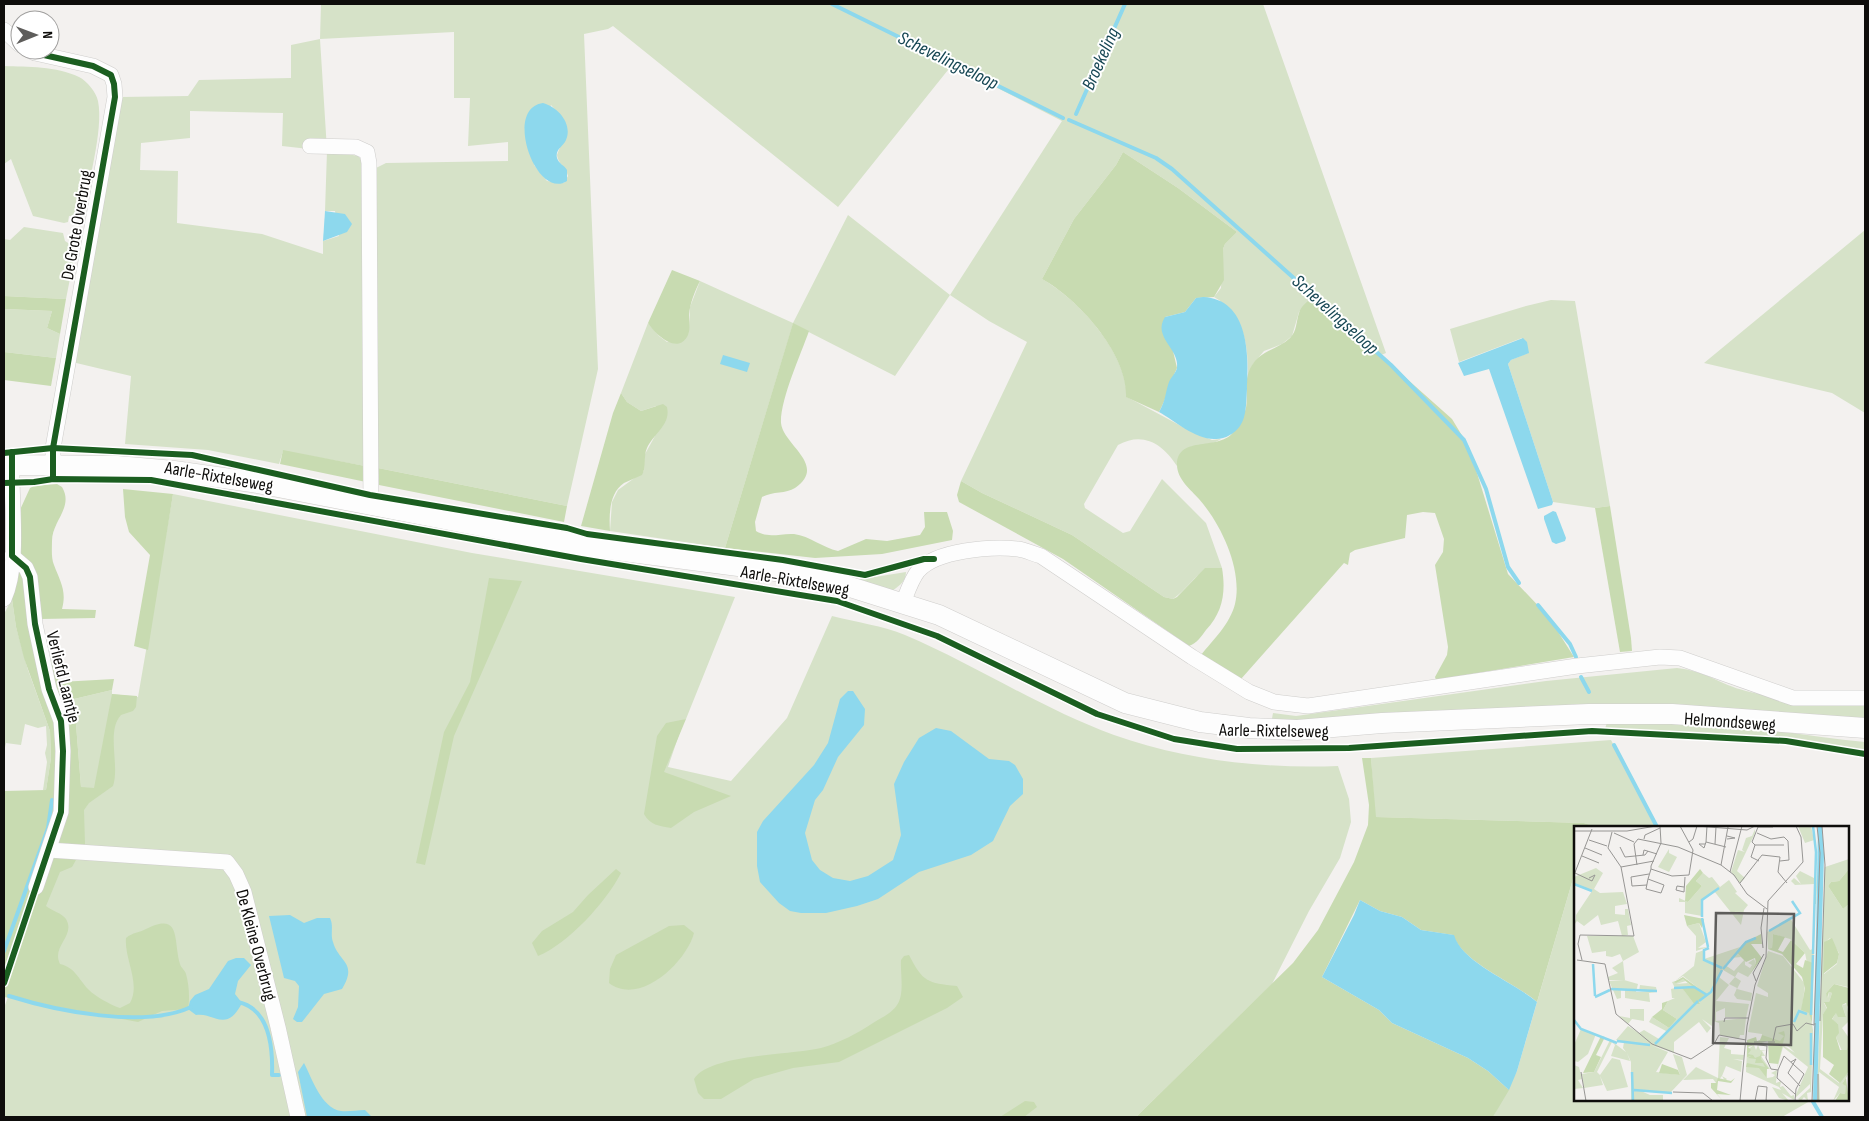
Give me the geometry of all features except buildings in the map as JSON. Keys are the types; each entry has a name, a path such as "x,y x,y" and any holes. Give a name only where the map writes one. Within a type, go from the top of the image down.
{"street":[{"name":"De Grote Overbrug","path":"53,467 53,448 115,97 111,75 93,66 60,59"},
{"path":"310,146 356,147 367,152 369,163 371,507"},
{"name":"Aarle-Rixtelseweg","path":"8,465 53,467 118,466 174,471 252,482 371,507 585,546 783,572 846,586 903,603 939,616 1125,703 1200,722 1249,728 1297,730 1382,723 1589,714"},
{"path":"4,599 10,582 12,556 8,465"},
{"name":"Aarle-Rixtelseweg","path":"903,603 918,571 934,559 983,549 1018,549 1040,556 1192,657 1249,692 1274,702 1308,706 1577,666"},
{"name":"Verliefd Laantje","path":"12,556 26,568 30,577 35,624 49,689 61,721 63,751 61,812 36,887"},
{"name":"Helmondseweg","path":"1577,666 1660,657 1680,658 1793,698 1865,698"},
{"name":"Helmondseweg","path":"1589,714 1690,715 1865,728"},
{"name":"De Kleine Overbrug","path":"49,850 227,862 236,874 244,892 278,1027 298,1117"}],"green space":[{"path":"321,4 1263,4 1386,353 1381,355 1314,297 1299,312 1292,336 1282,344 1264,351 1253,364 1248,375 1247,352 1242,330 1232,312 1214,297 1221,288 1223,249 1225,244 1237,232 1178,188 1123,152 1116,165 1074,219 1042,279 1071,300 1098,329 1119,363 1125,380 1127,397 1212,440 1221,439 1184,451 1177,466 1165,451 1152,442 1136,439 1118,445 1084,504 1085,508 1123,533 1130,531 1162,479 1206,523 1222,568 1200,574 1173,599 1164,597 1072,535 982,493 961,481 1027,342 989,321 950,295 1062,121 952,65 838,207 613,26 608,29 584,34 598,369 567,506 378,468 374,169 386,163 508,161 508,142 468,146 470,98 454,98 454,32 320,39","holes":["551,105 564,120 557,155 568,176 564,183 547,181 534,165"]},
{"path":"320,39 327,150 358,156 362,160 365,466 283,451 279,464 208,450 125,444 131,376 72,362 121,97 188,96 199,80 291,78 291,45","holes":["190,111 283,113 282,146 327,151 325,211 335,211 339,236 323,241 323,254 262,234 177,223 178,171 140,170 141,143 190,138"]},
{"path":"4,66 42,68 70,73 85,81 95,94 98,101 99,127 82,218 69,216 68,222 64,223 33,216 11,159 4,164"},
{"path":"1123,152 1178,188 1237,232 1225,244 1223,249 1224,280 1214,297 1196,298 1185,312 1165,317 1177,368 1159,412 1126,397 1119,363 1098,329 1071,300 1042,279 1074,219 1116,165"},
{"path":"848,215 950,295 895,376 793,324 725,548 610,531 612,502 618,490 644,471 645,454 655,436 656,406 641,411 627,402 621,393 648,323 667,342 689,333 690,307 700,281 793,323"},
{"path":"24,227 63,233 65,241 76,248 66,299 4,296 4,239 10,240"},
{"path":"1865,230 1865,413 1832,393 1704,363"},
{"path":"672,270 700,281 690,306 689,333 684,341 679,344 667,341 661,337 648,323"},
{"path":"4,296 66,299 60,334 47,328 52,311 4,309"},
{"path":"1314,296 1452,419 1469,447 1508,574 1548,616 1574,657 1436,680 1435,677 1447,655 1448,647 1435,565 1443,552 1444,539 1435,513 1423,512 1407,515 1405,538 1355,550 1350,553 1348,565 1344,563 1241,679 1201,655 1221,631 1233,611 1237,591 1236,577 1228,548 1215,521 1179,475 1177,465 1179,456 1184,450 1192,446 1220,441 1234,431 1246,408 1247,378 1251,366 1261,356 1290,338 1295,329 1300,310"},
{"path":"1551,300 1575,301 1610,506 1595,508 1553,502 1508,364 1511,360 1528,353 1522,338 1459,362 1450,329"},
{"path":"4,309 52,311 47,328 60,334 56,358 4,352"},
{"path":"793,323 809,331 787,390 781,423 789,439 806,463 807,471 804,480 795,488 762,497 755,522 756,531 765,535 800,535 838,551 866,539 887,541 920,535 925,527 924,512 947,512 953,531 952,540 882,554 815,558 725,548"},
{"path":"4,352 56,358 51,386 4,380"},
{"path":"621,393 627,402 641,411 663,404 667,407 667,419 647,448 642,475 624,483 615,492 610,511 610,531 581,526 613,413"},
{"path":"283,450 365,466 366,482 280,464"},
{"path":"378,468 567,506 564,522 379,485"},
{"path":"961,481 982,493 1072,535 1164,597 1173,599 1177,597 1205,568 1222,568 1224,585 1220,609 1199,640 1189,646 1063,559 959,502 957,495"},
{"path":"57,484 62,487 66,501 55,527 52,541 53,562 64,597 62,609 96,610 95,618 41,619 55,675 60,682 114,679 112,690 74,699 81,787 94,788 112,694 137,696 136,707 133,711 121,715 114,730 115,778 113,786 89,803 84,810 85,844 72,867 60,872 46,906 64,917 68,925 68,931 59,952 60,964 70,968 89,990 108,1003 120,1008 130,1003 134,987 127,954 126,938 158,924 171,926 176,938 180,964 187,978 188,1009 162,1011 138,1022 4,997 4,791 46,790 51,758 50,731 24,658 16,627 12,599 19,512 30,488"},
{"path":"123,489 173,494 148,650 134,646 150,555 129,532 125,517"},
{"path":"173,494 472,553 735,597 684,720 668,767 731,781 787,718 832,616 905,635 1061,713 1141,744 1196,757 1224,761 1281,766 1338,766 1349,799 1351,822 1340,858 1309,911 1272,984 1136,1117 4,1117 4,1008 81,787 74,699 112,690 112,694 138,697"},
{"path":"1610,506 1632,651 1620,652 1595,508"},
{"path":"906,572 903,581 889,593 850,581"},
{"path":"489,578 522,581 454,736 425,865 416,863 444,732 470,682"},
{"path":"12,599 16,627 28,670 50,731 51,758 46,790 43,790 47,762 45,753 47,745 46,726 38,728 25,724 21,745 6,743 4,752 4,614"},
{"path":"1677,668 1696,672 1736,688 1760,694 1790,699 1865,705 1865,720 1271,724 1273,713 1296,716 1546,681"},
{"path":"686,719 664,772 731,796 694,812 671,828 663,827 652,823 644,814 657,736 666,723"},
{"path":"1607,722 1685,722 1744,727 1865,742 1865,751 1735,736 1671,731 1605,729"},
{"path":"1611,740 1655,826 1589,826 1584,823 1375,817 1371,758"},
{"path":"1362,758 1371,758 1376,817 1584,823 1590,825 1574,826 1574,875 1537,1002 1478,963 1467,954 1453,935 1421,930 1402,917 1380,911 1360,900 1322,977 1379,1010 1392,1023 1468,1058 1488,1071 1509,1090 1493,1117 1136,1117 1293,963 1318,930 1354,862 1368,825 1369,805"},
{"path":"616,869 621,873 596,909 562,942 538,956 532,943 542,931 573,912"},
{"path":"1574,875 1574,1101 1810,1101 1782,1117 1493,1117 1517,1071"},
{"path":"684,925 694,933 690,944 682,956 660,978 648,985 634,989 621,989 609,983 610,969 616,955 669,926"},
{"path":"909,955 918,971 927,980 939,984 957,986 963,997 947,1008 839,1062 793,1068 754,1079 721,1099 704,1099 698,1093 694,1079 703,1071 716,1065 733,1060 821,1048 848,1037 886,1015 895,1008 901,995 901,960 904,956"},
{"path":"1025,1101 1034,1102 1037,1107 1024,1117 1000,1117"}],"water":[{"path":"543,103 559,112 566,122 568,134 557,155 559,162 567,170 567,181 555,184 545,178 535,166 528,151 525,135 526,120 531,109"},
{"path":"325,211 345,214 352,224 347,232 323,241"},
{"path":"1203,297 1218,300 1230,307 1238,318 1246,345 1248,375 1244,418 1235,432 1218,439 1192,433 1159,412 1169,382 1177,368 1175,355 1164,337 1162,324 1165,317 1185,312 1196,298"},
{"path":"1523,338 1527,342 1529,353 1511,360 1508,364 1553,502 1552,505 1538,509 1489,369 1464,376 1458,363"},
{"path":"723,355 750,363 747,372 720,364"},
{"path":"1553,511 1556,512 1566,538 1565,541 1556,544 1552,542 1544,519 1544,516"},
{"path":"848,691 853,691 865,709 864,725 838,757 823,790 815,800 805,833 812,860 820,870 833,878 850,881 868,876 893,860 901,835 894,784 904,762 919,738 936,728 951,731 989,759 1009,761 1015,765 1023,779 1023,794 1010,806 993,841 971,855 919,872 878,899 857,906 826,913 790,911 779,903 760,882 757,866 757,832 763,821 814,765 828,743 840,699"},
{"path":"1360,900 1380,911 1402,917 1421,930 1454,935 1459,945 1478,963 1537,1002 1517,1071 1509,1090 1488,1071 1468,1058 1392,1023 1379,1010 1322,977"},
{"path":"290,915 304,923 317,918 330,918 333,942 348,968 342,989 324,994 302,1022 297,1022 293,1019 298,1007 299,986 295,981 284,978 269,916"},
{"path":"244,958 251,965 238,981 235,994 242,1003 231,1018 220,1020 196,1015 188,1009 190,1001 195,995 209,989 228,961"},
{"path":"304,1063 318,1092 334,1109 341,1111 365,1110 372,1117 307,1117 298,1072"}],"waterway":[{"name":"Schevelingseloop","path":"832,4 1063,118"},
{"name":"Broekeling","path":"1076,114 1125,4"},
{"name":"Schevelingseloop","path":"1069,120 1156,158 1172,169 1391,365 1464,440 1486,489 1508,567 1519,583"},
{"name":"Schevelingseloop","path":"1538,605 1570,644 1576,657"},
{"name":"Schevelingseloop","path":"1581,677 1589,692"},
{"name":"Schevelingseloop","path":"1614,745 1656,826"},
{"path":"4,951 48,828 52,800"},
{"path":"9,996 75,1012 125,1017 149,1017 191,1007"},
{"path":"238,1002 249,1006 257,1012 263,1021 270,1041 272,1075 279,1075"},
{"name":"Schevelingseloop","path":"1813,1101 1822,1117"}],"cycle path":[{"path":"53,479 53,448 115,97 111,75 93,66 60,59"},
{"path":"4,453 53,448 192,455 370,495 567,528 587,534 783,560 865,575 924,559 934,559"},
{"path":"4,983 61,812 63,751 61,721 49,689 35,624 30,577 26,568 12,556 12,452"},
{"path":"4,483 53,479 151,480 581,559 837,601 937,636 1097,714 1174,739 1237,749 1349,748 1592,731 1786,741 1865,754"}]}
